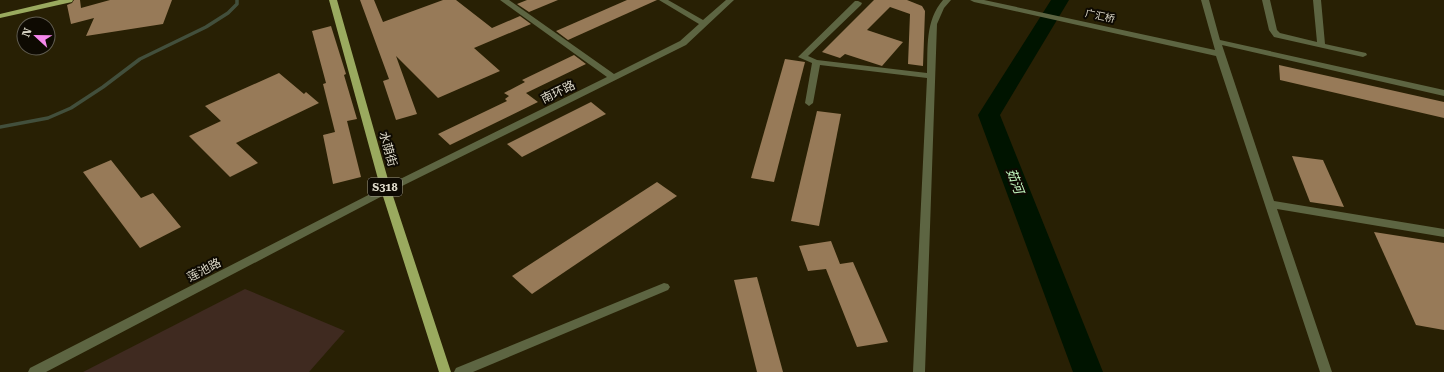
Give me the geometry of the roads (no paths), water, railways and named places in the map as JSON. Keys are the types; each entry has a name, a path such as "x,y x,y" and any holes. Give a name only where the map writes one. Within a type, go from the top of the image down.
{"main road":[{"path":"0,16 69,0"},
{"name":"水荫街","path":"333,0 386,190 444,372"}],"street":[{"path":"507,2 519,0"},
{"path":"663,0 704,24"},
{"name":"南环路","path":"386,190 683,43 730,0"},
{"path":"918,372 933,24 947,0"},
{"name":"广汇桥","path":"974,0 1220,54"},
{"path":"1205,0 1218,42 1220,54 1326,372"},
{"path":"1266,0 1273,30 1277,34 1363,56"},
{"path":"1317,0 1321,45"},
{"path":"507,2 613,77"},
{"path":"858,3 802,57 816,62 931,76"},
{"path":"1218,42 1444,93"},
{"path":"809,102 816,62"},
{"name":"莲池路","path":"34,372 386,190"},
{"path":"1270,204 1444,233"},
{"path":"460,372 664,287"}],"waterway":[{"path":"0,127 48,118 71,108 103,87 140,59 206,27 228,13 237,4 237,0"},
{"name":"茹河","path":"1060,0 989,115 1088,372"}]}
